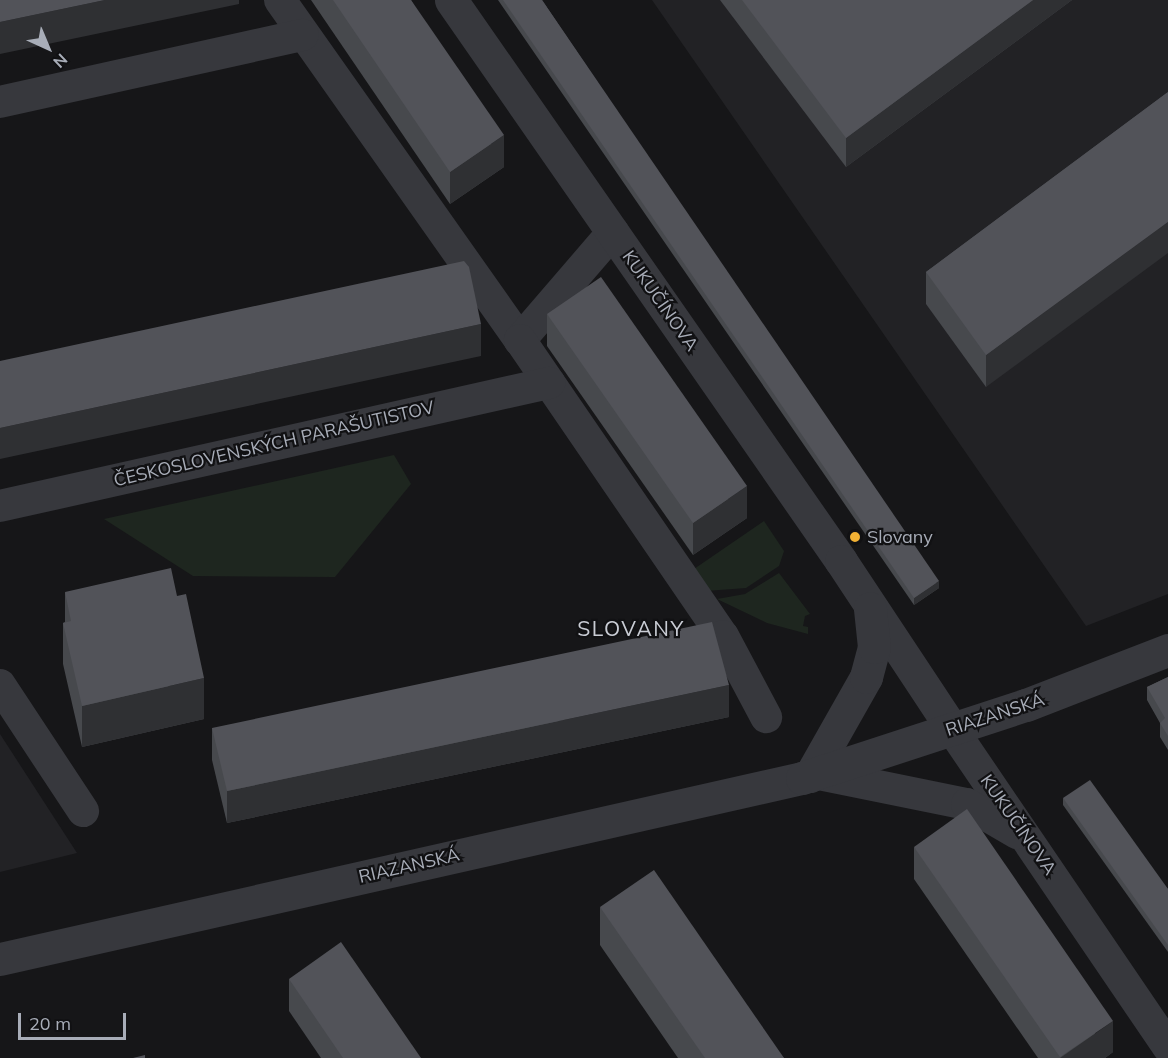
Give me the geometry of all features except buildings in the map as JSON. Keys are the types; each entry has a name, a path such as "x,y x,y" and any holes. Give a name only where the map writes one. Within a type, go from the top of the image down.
{"street":[{"name":"KUKUČÍNOVA","path":"451,0 869,603 952,729 1035,846 1168,1047"},
{"path":"0,102 292,19 456,245 723,636 766,717"},
{"path":"520,340 613,232"},
{"name":"ČESKOSLOVENSKÝCH PARAŠUTISTOV","path":"0,506 549,383"},
{"name":"KUKUČÍNOVA","path":"815,775 866,677 874,647 869,603"},
{"name":"RIAZANSKÁ","path":"0,959 815,775 1081,686 1168,650"},
{"path":"0,685 83,811"},
{"name":"RIAZANSKÁ","path":"815,775 967,804 990,814 1035,846"}],"shaded area":[{"path":"652,0 1168,0 1168,594 1086,626"},
{"path":"394,455 411,484 335,577 193,576 104,519"},
{"path":"764,521 784,551 779,566 746,588 706,591 694,569"},
{"path":"779,573 810,614 805,616 803,626 808,627 808,634 767,623 717,599 745,594"},
{"path":"0,734 77,853 0,872"}],"place":[{"name":"Slovany","path":"855,537"}],"district":[{"name":"SLOVANY","path":"631,628"}]}
